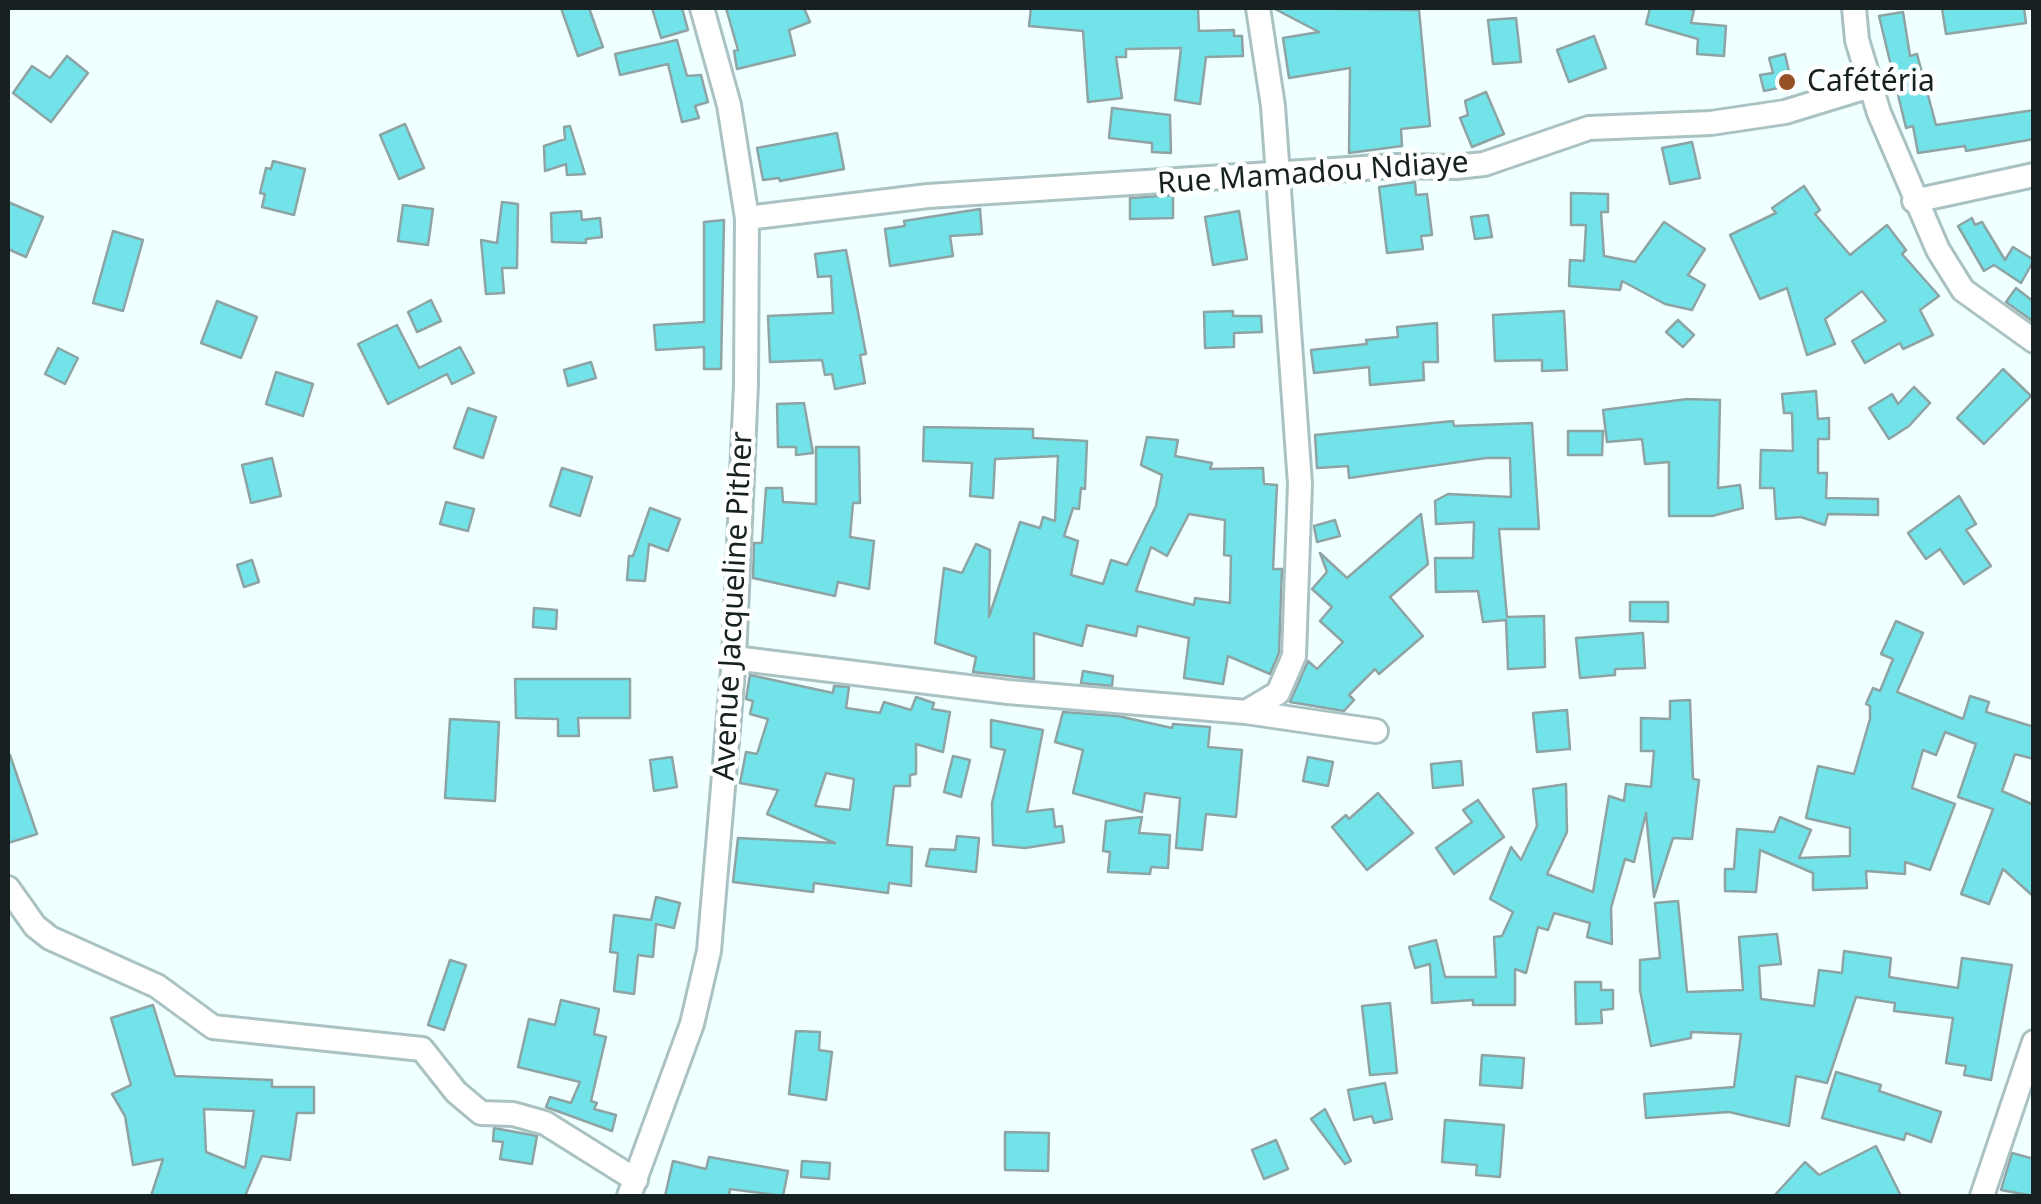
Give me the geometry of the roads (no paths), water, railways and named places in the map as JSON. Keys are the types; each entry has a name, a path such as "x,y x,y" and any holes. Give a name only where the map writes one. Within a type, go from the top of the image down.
{"street":[{"name":"Avenue Jacqueline Pither","path":"633,1188 687,1038 709,951 734,658 746,384 747,218 729,105 702,8"},
{"path":"1246,712 1278,692 1294,656 1300,484 1273,106 1258,8"},
{"path":"1854,8 1857,40 1870,86 1914,200 1964,290 2034,342"},
{"name":"Rue Mamadou Ndiaye","path":"747,218 928,196 1484,164 1589,128 1712,123 1785,112 1870,86"},
{"path":"1914,200 2034,175"},
{"path":"734,658 1008,692 1246,712 1376,731"},
{"path":"8,888 36,926 50,938 157,986 214,1028 422,1049 456,1092 481,1112 513,1114 545,1123 633,1188"},
{"path":"1982,1196 2034,1042"}],"place":[{"name":"Cafétéria","path":"1787,82"}]}
